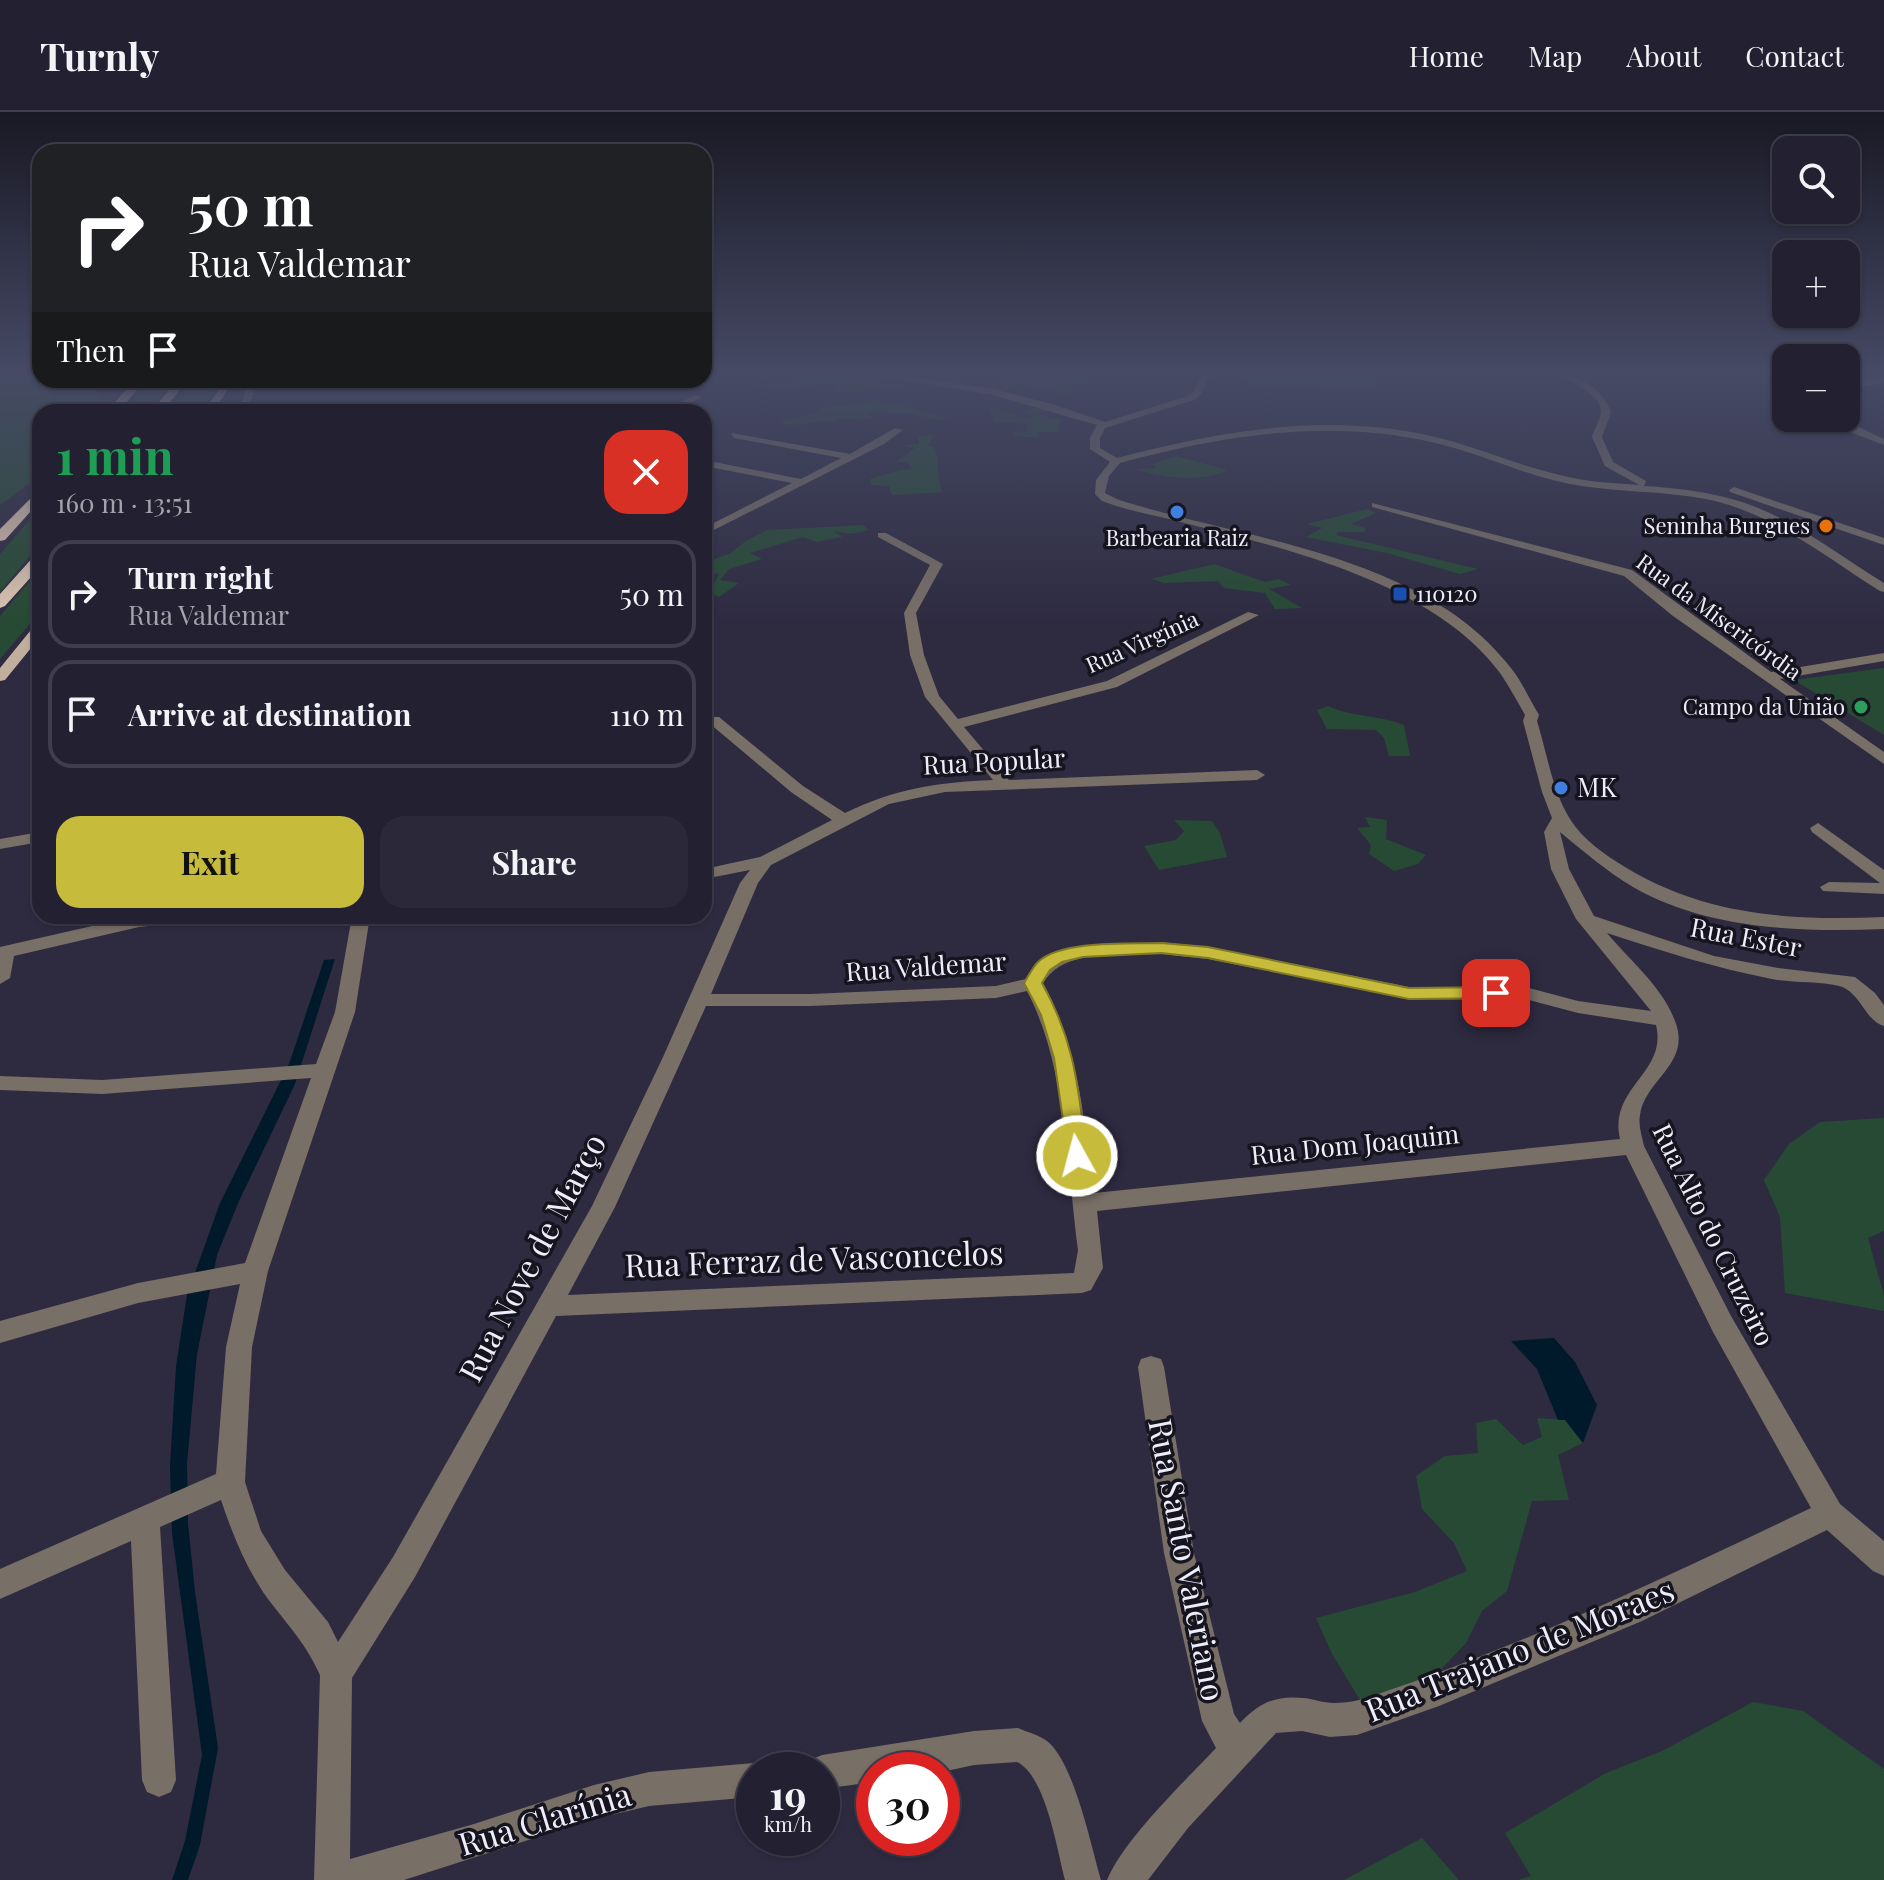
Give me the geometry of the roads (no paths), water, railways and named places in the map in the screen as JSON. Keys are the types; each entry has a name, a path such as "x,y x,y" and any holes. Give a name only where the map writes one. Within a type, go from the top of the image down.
{"highway":[{"path":"0,537 32,502"},
{"path":"0,603 32,567"}],"main road":[{"path":"0,677 32,638"}],"street":[{"path":"712,528 850,458"},
{"path":"1110,458 1116,461"},
{"path":"1133,458 1116,461 1103,476 1099,487 1100,494 1106,499 1334,562 1411,596 1465,630 1523,697 1532,715 1530,721 1552,802 1561,818 1581,842 1617,870 1642,885 1694,906 1773,923 1884,923"},
{"path":"1495,458 1575,482 1666,489 1705,487 1739,492 1884,542"},
{"path":"1606,458 1609,464 1651,488"},
{"path":"712,465 803,482"},
{"path":"1666,489 1747,508 1783,526 1884,588"},
{"name":"Rua da Misericórdia","path":"1376,505 1628,573 1678,613 1884,759"},
{"path":"882,535 937,564 910,613 917,655 932,697 1004,784"},
{"path":"1847,566 1884,576"},
{"name":"Rua Virgínia","path":"953,725 1112,684 1253,615"},
{"path":"1768,677 1884,657"},
{"path":"714,720 797,789 842,819"},
{"name":"Rua Popular","path":"712,872 765,861 842,819 884,800 911,793 945,787 1257,775"},
{"path":"1561,818 1552,832 1566,885 1585,919 1638,979 1665,1020"},
{"path":"1818,828 1884,879"},
{"path":"0,844 32,838"},
{"name":"Rua Nove de Março","path":"336,1674 404,1567 609,1194 674,1057 749,883 765,861"},
{"path":"1829,887 1884,889"},
{"name":"Rua Ester","path":"1585,919 1721,964 1848,981 1868,997 1884,1019"},
{"path":"0,978 2,952 127,924"},
{"path":"332,1880 336,1674 317,1633 274,1581 248,1537 230,1482 239,1347 255,1271 345,1012 360,924"},
{"name":"Rua Valdemar","path":"697,1000 810,1000 996,992 1033,983 1043,967 1056,958 1083,952 1161,948 1208,953 1409,993 1529,994 1578,1007 1665,1020"},
{"path":"1033,983 1050,1015 1064,1058 1083,1203"},
{"name":"Rua Alto do Cruzeiro","path":"1665,1020 1670,1051 1630,1109 1628,1121 1633,1146 1722,1324 1830,1514 1884,1561"},
{"path":"0,1083 102,1087 327,1070"},
{"name":"Rua Dom Joaquim","path":"1083,1203 1633,1146"},
{"name":"Rua Ferraz de Vasconcelos","path":"549,1306 1082,1283 1091,1261 1083,1203"},
{"path":"0,1332 138,1293 255,1271"},
{"name":"Rua Santo Valeriano","path":"1151,1367 1179,1553 1219,1721 1236,1748"},
{"path":"0,1584 230,1482"},
{"name":"Rua Trajano de Moraes","path":"1125,1880 1176,1816 1268,1717 1302,1714 1330,1720 1357,1718 1481,1674 1631,1610 1830,1514"},
{"path":"145,1521 159,1780"},
{"path":"840,1770 916,1760 974,1748 1018,1745 1035,1753 1048,1770 1060,1797 1083,1880"},
{"name":"Rua Clarínia","path":"340,1880 474,1842 594,1802 649,1789 736,1782"}],"water":[{"path":"335,959 295,1084 217,1255 197,1354 187,1464 188,1523 218,1748 200,1845 188,1880 172,1880 185,1841 202,1755 172,1533 170,1466 176,1366 187,1295 220,1203 289,1064 324,960"},
{"path":"1554,1338 1575,1362 1597,1405 1583,1443 1565,1420 1558,1420 1537,1369 1511,1341"}],"place":[{"name":"Barbearia Raiz","path":"1177,512"},
{"name":"Seninha Burgues","path":"1826,526"},
{"name":"110120","path":"1400,594"},
{"name":"Campo da União","path":"1861,707"},
{"name":"MK","path":"1561,788"}]}
